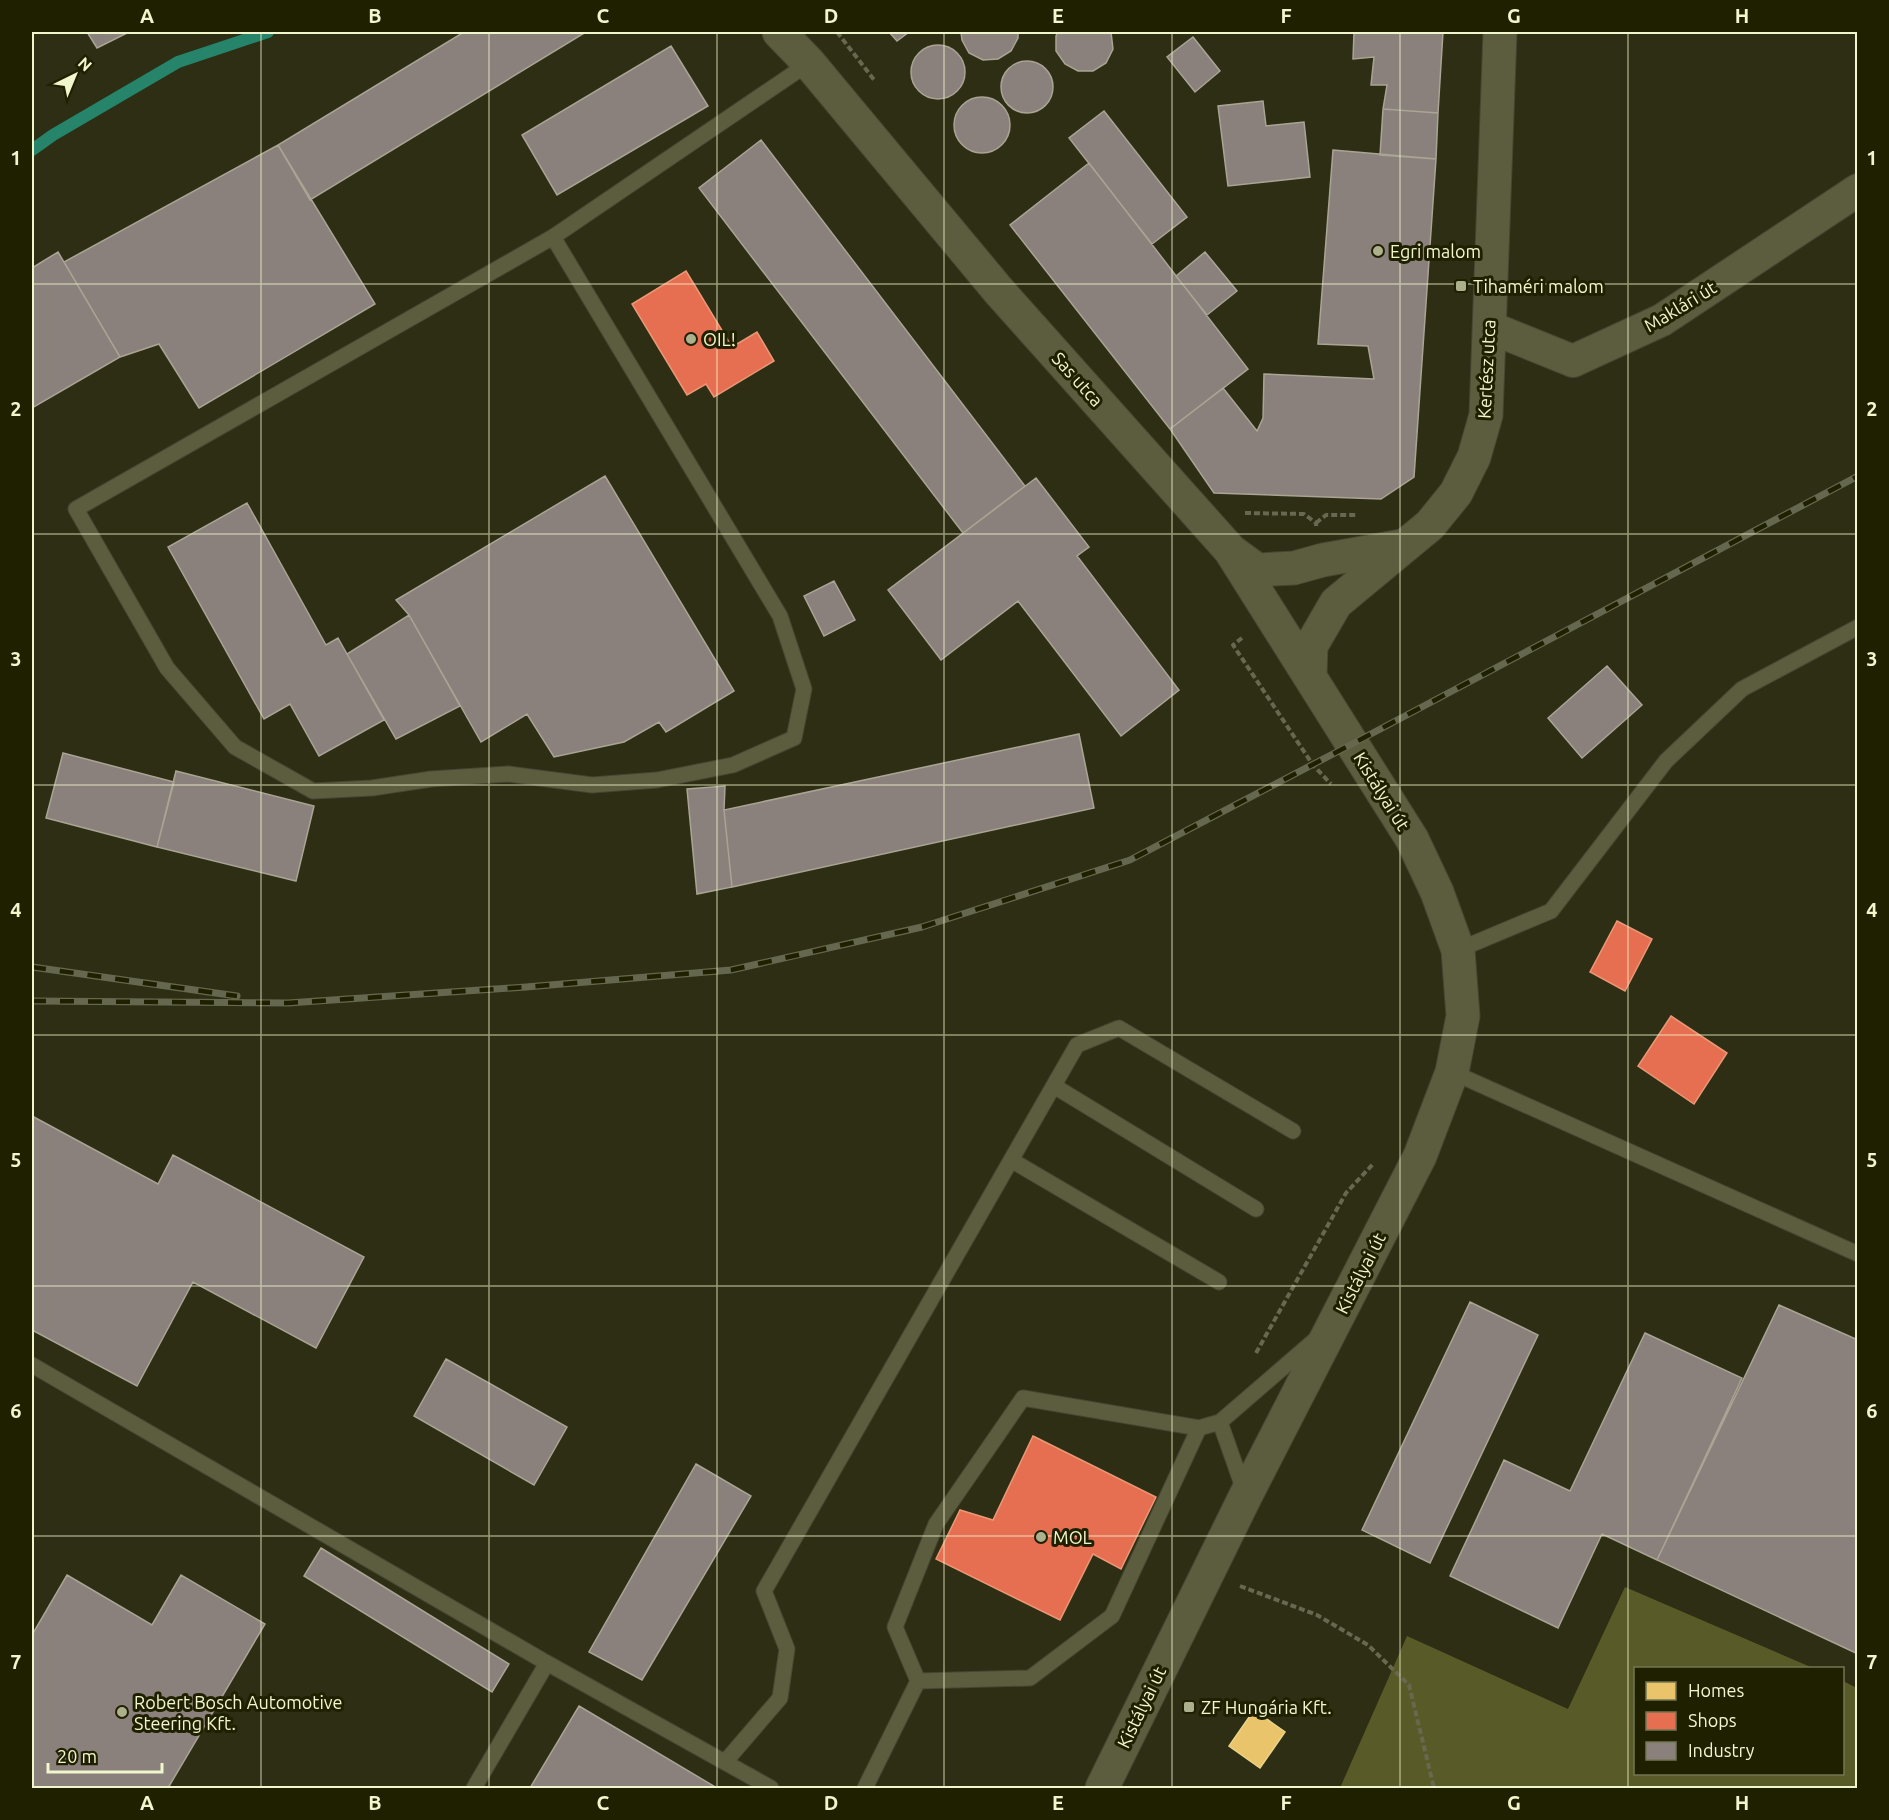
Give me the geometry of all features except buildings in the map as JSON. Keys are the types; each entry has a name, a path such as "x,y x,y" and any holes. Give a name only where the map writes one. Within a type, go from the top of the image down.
{"main road":[{"name":"Sas utca","path":"779,32 809,63 998,290 1230,550 1353,744"},
{"name":"Kertész utca","path":"1310,678 1311,646 1336,603 1430,525 1456,493 1474,457 1486,416 1500,32"},
{"path":"1230,550 1257,570 1294,568 1323,560 1407,545"},
{"path":"1294,568 1272,583 1272,615 1307,618 1336,603"},
{"name":"Kistályai út","path":"1102,1788 1206,1573 1420,1156 1452,1072 1463,1016 1458,950 1437,892 1412,838 1353,744"}],"street":[{"name":"Maklári út","path":"1489,327 1574,361 1662,320 1857,190"}],"lane":[{"path":"553,237 780,616 804,689 794,738 733,765 657,780 592,785 508,774 431,779 372,788 313,791 235,747 167,668 76,509 553,237 809,63"},
{"path":"1458,950 1551,911 1666,761 1742,690 1857,627"},
{"path":"725,1762 780,1698 788,1649 764,1591 1077,1045 1119,1028 1293,1131"},
{"path":"1452,1072 1857,1254"},
{"path":"1054,1086 1256,1209"},
{"path":"1011,1161 1219,1282"},
{"path":"865,1788 918,1681 895,1627 936,1524 1023,1398 1199,1428 1220,1422 1333,1324"},
{"path":"32,1365 547,1663 771,1788"},
{"path":"1220,1422 1246,1495"},
{"path":"918,1681 1030,1678 1112,1616 1199,1428"},
{"path":"474,1788 547,1663"}],"path":[{"path":"1316,523 1326,515 1364,515"},
{"path":"1206,1573 1317,1615 1368,1645 1409,1685 1434,1788"}],"green space":[{"path":"1625,1587 1811,1667 1634,1667 1634,1775 1844,1775 1844,1682 1857,1688 1857,1788 1340,1788 1407,1636 1568,1709"}],"waterway":[{"path":"32,150 53,135 178,62 268,32"}],"railway":[{"path":"32,1001 288,1003 731,970 922,927 1130,860 1858,476"},
{"path":"32,967 237,996"}],"place":[{"name":"Egri malom","path":"1378,251"},
{"name":"Tihaméri malom","path":"1461,286"},
{"name":"OIL!","path":"691,339"},
{"name":"MOL","path":"1041,1537"},
{"name":"ZF Hungária Kft.","path":"1189,1707"},
{"name":"Robert Bosch Automotive Steering Kft.","path":"122,1712"}]}
